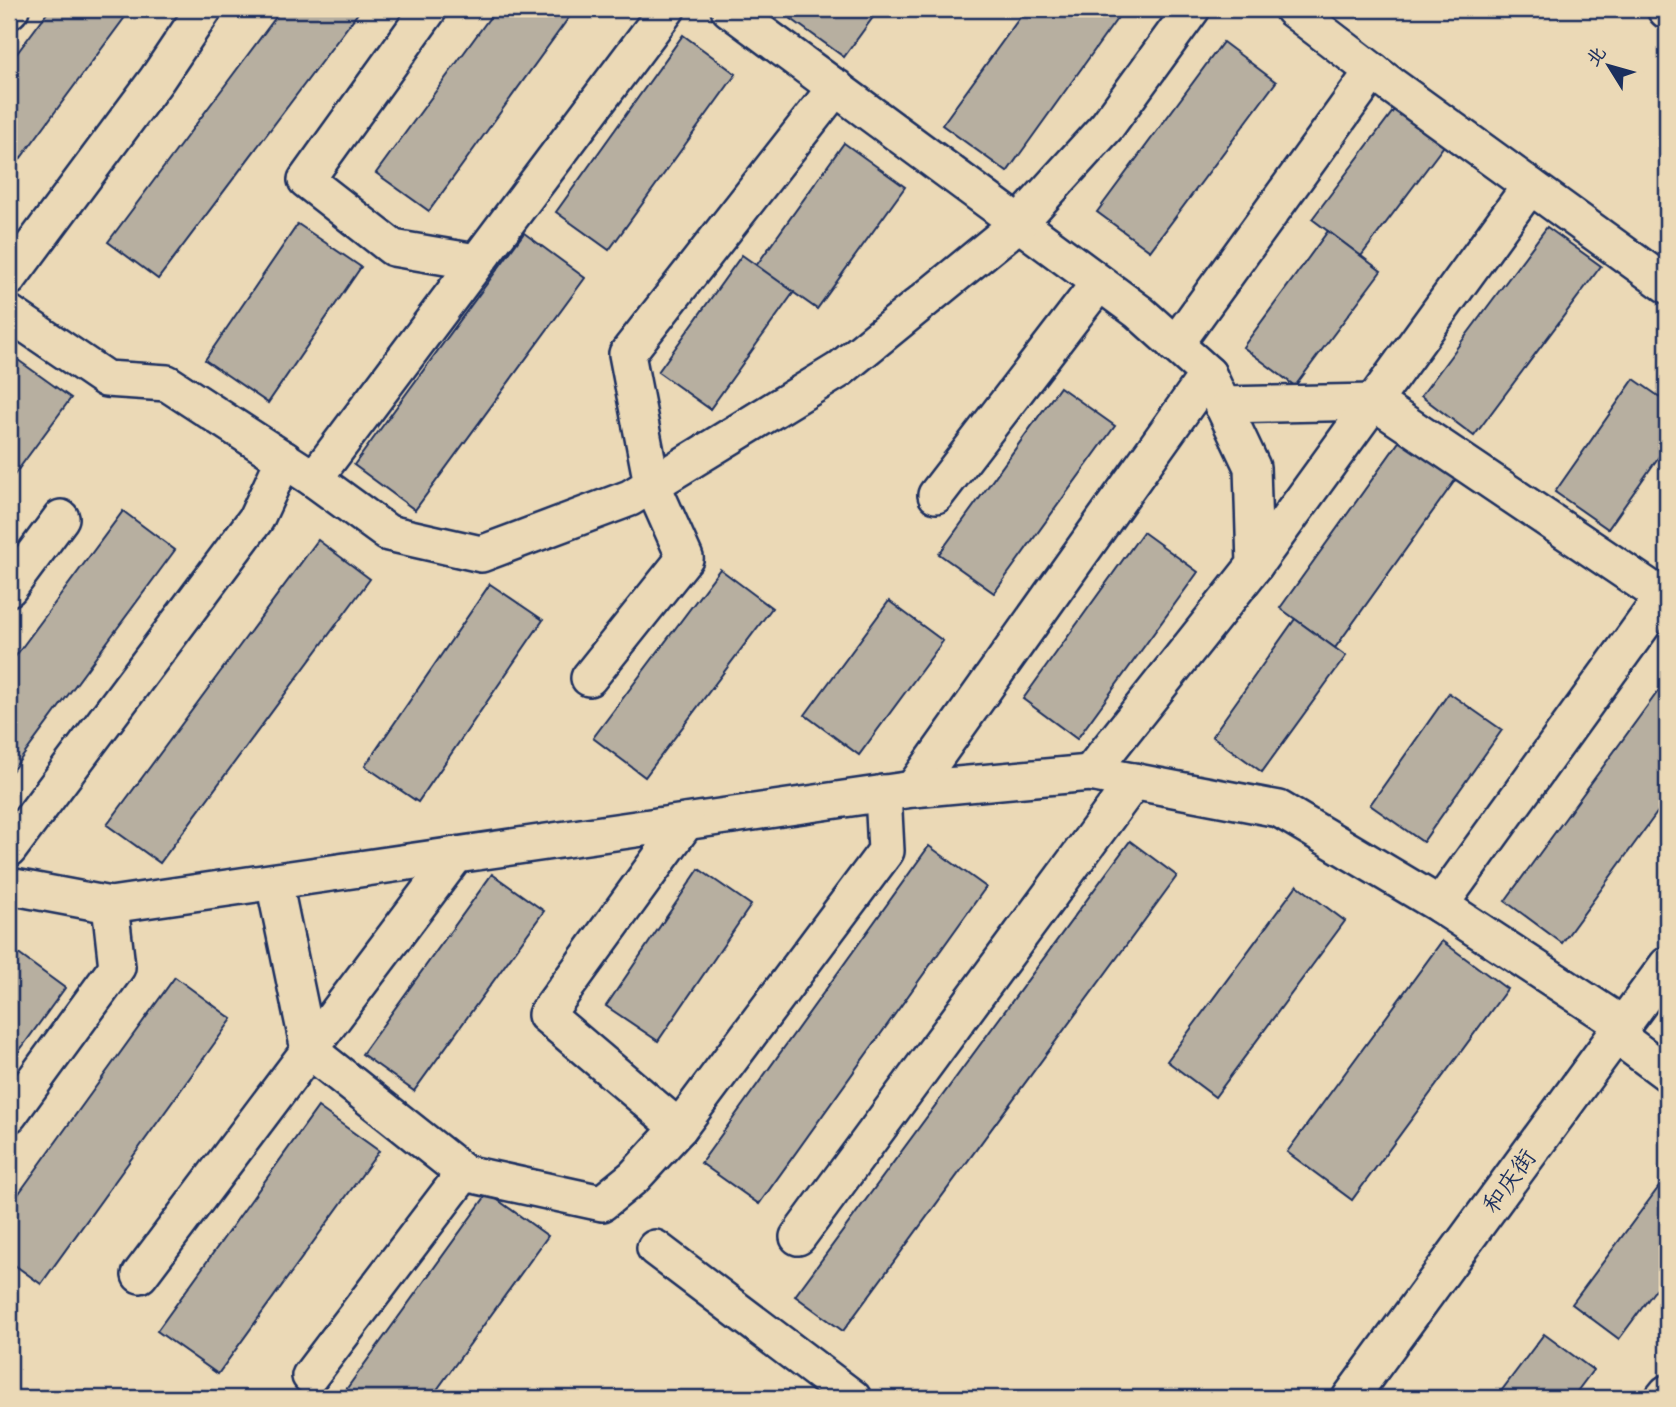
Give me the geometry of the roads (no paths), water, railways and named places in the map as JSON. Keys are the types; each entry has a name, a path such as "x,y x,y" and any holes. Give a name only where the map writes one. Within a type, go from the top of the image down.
{"street":[{"path":"9,278 157,79 204,9"},
{"path":"429,9 306,180 393,248 476,262"},
{"path":"314,479 667,9"},
{"path":"729,9 1139,312 1208,374 1252,467 1255,565"},
{"path":"9,313 106,379 167,383 314,479 388,533 481,554 630,498 839,370 1019,223 1107,126 1192,9"},
{"path":"1292,9 1667,285"},
{"path":"1175,345 1373,71"},
{"path":"589,678 685,558 652,484 627,354 836,87"},
{"path":"1090,773 1255,565 1530,186"},
{"path":"936,495 1099,282"},
{"path":"274,881 309,1051 464,1173 602,1203 634,1177 679,1128 886,852 898,791 1208,374"},
{"path":"1222,405 1374,402 1665,594 1440,905"},
{"path":"9,849 256,519 284,459"},
{"path":"9,588 61,518"},
{"path":"9,886 110,905 898,791 1090,773 1279,809 1440,905 1620,1030 1667,1073"},
{"path":"798,1237 1133,781"},
{"path":"679,1128 546,1015 686,822"},
{"path":"141,1275 456,855"},
{"path":"9,1115 117,967 110,905"},
{"name":"和庆街","path":"1350,1398 1667,965"},
{"path":"310,1376 464,1173"},
{"path":"655,1248 853,1398"},
{"path":"1663,1398 1667,1393"}]}
